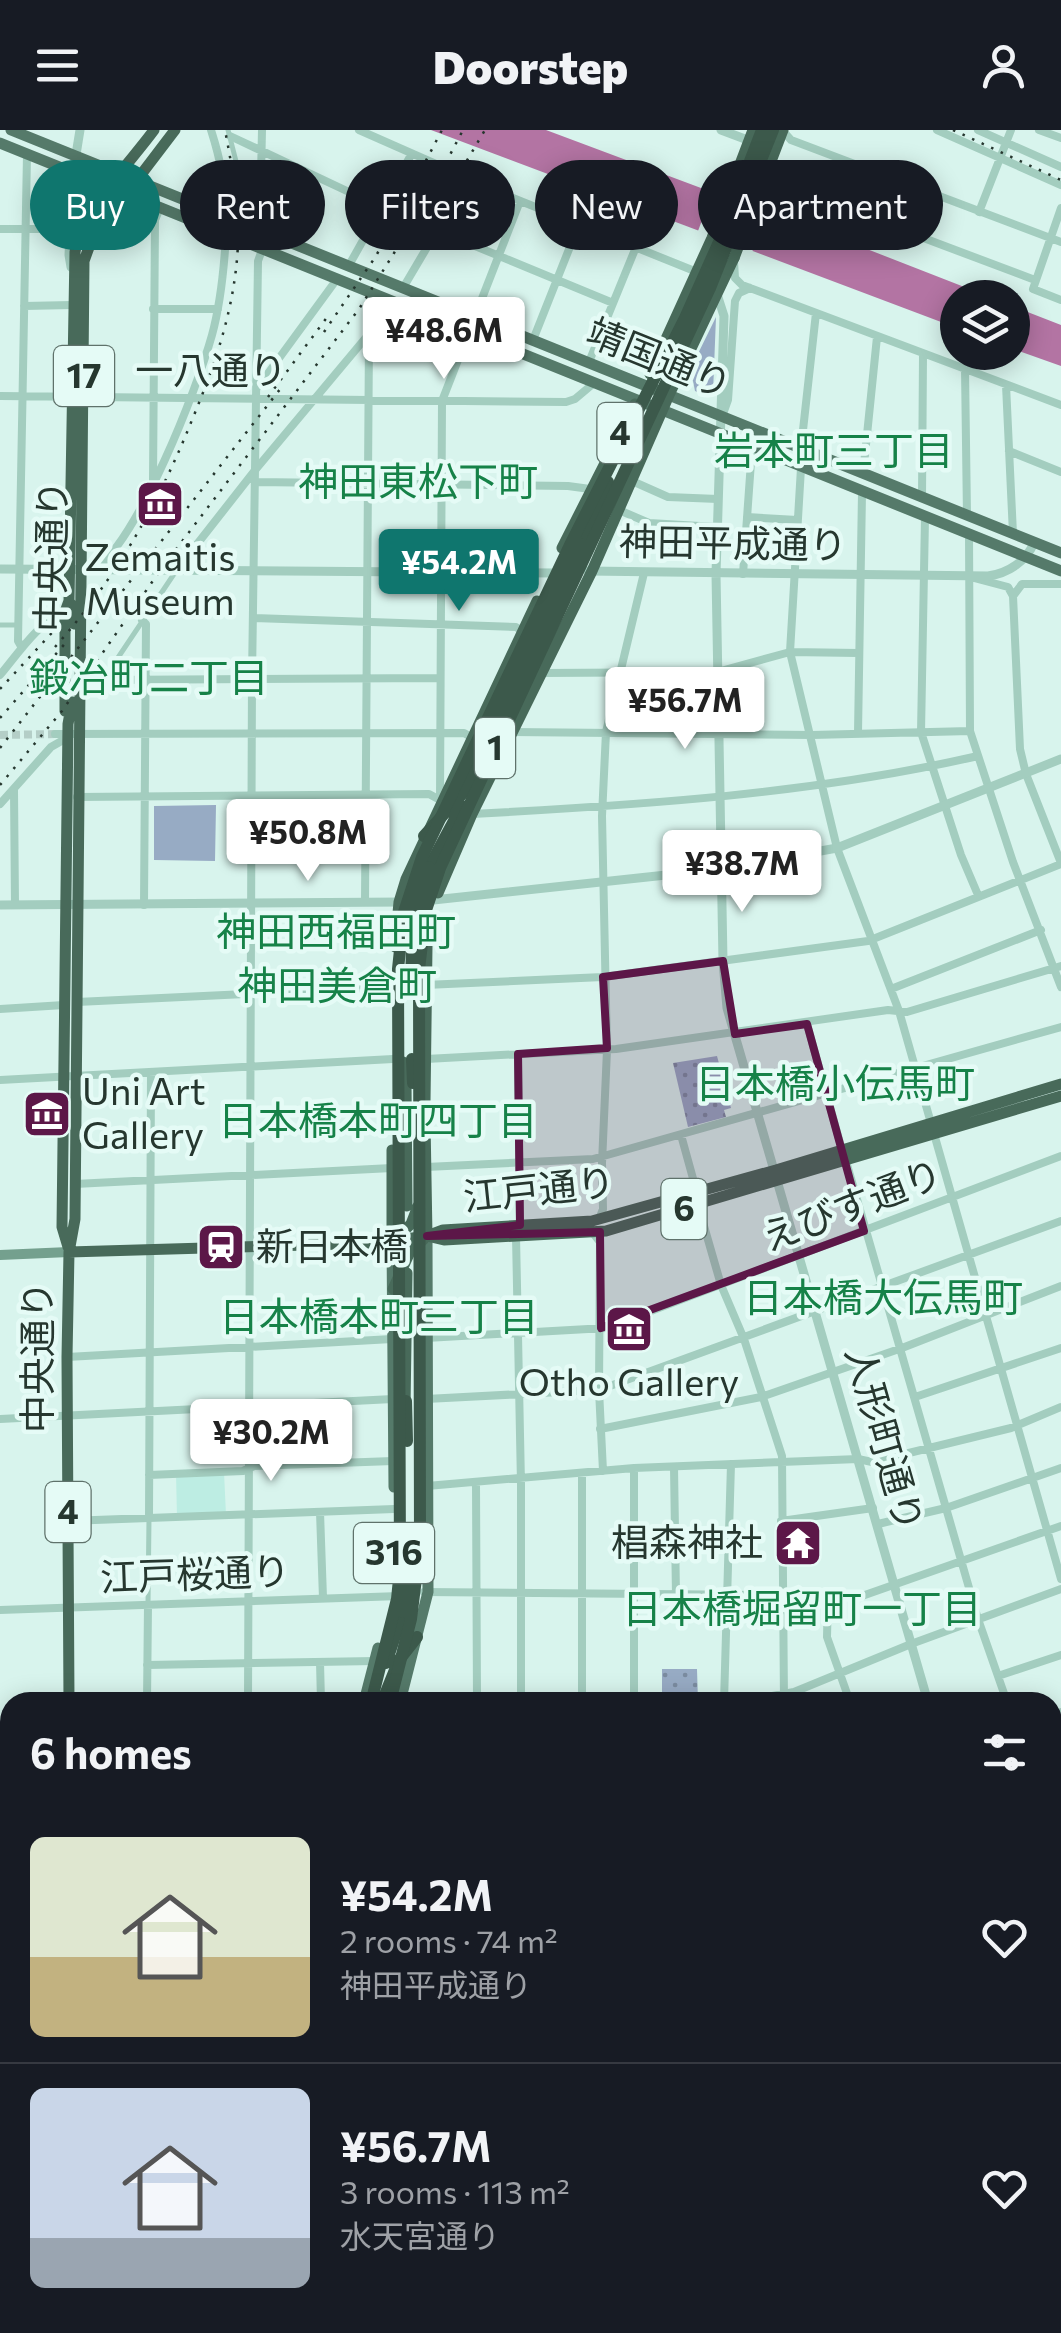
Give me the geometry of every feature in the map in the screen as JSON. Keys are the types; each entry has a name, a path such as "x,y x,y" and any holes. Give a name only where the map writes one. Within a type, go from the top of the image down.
{"highway":[{"name":"中央通り","path":"132,160 154,130"},
{"name":"中央通り","path":"151,160 174,130"},
{"name":"4","path":"771,160 783,130"},
{"name":"4","path":"392,1241 393,1019 399,902 440,800 689,292 758,133"},
{"name":"1","path":"376,1692 400,1569 398,969 404,912 434,831 570,545 701,284 758,133"},
{"name":"1","path":"393,1692 411,1619 420,1546 421,944 426,910 440,868 710,288 758,133"},
{"name":"中央通り","path":"77,250 72,305 77,397"},
{"name":"中央通り","path":"69,1252 62,1227 71,1004 73,797 68,734 76,704 77,397 87,250"},
{"name":"4","path":"427,1236 419,1059 426,1028 427,942 435,900 472,814 592,571 668,395 737,250"},
{"path":"424,836 463,794 632,426"},
{"name":"中央通り","path":"75,570 67,607 74,612 76,704"},
{"path":"67,607 68,734"},
{"path":"412,1084 419,1059 411,956 416,909 440,844 485,770"},
{"path":"417,902 438,861 464,833"},
{"path":"393,1019 406,1083 410,1206 412,1084 426,1028"},
{"name":"中央通り","path":"69,1076 75,1184 69,1252 69,1692"},
{"name":"江戸通り","path":"69,1252 392,1241 427,1236 444,1240 592,1227 844,1156 1061,1084"},
{"name":"江戸通り","path":"932,1129 1061,1096"},
{"path":"392,1241 410,1224 426,1172"},
{"path":"393,1289 410,1252 427,1236"},
{"path":"393,1460 410,1273 414,1401 427,1460"},
{"path":"377,1692 406,1600 407,1441 399,1400"},
{"path":"380,1692 417,1637"}],"main road":[{"name":"靖国通り","path":"11,130 86,160"},
{"name":"靖国通り","path":"0,143 42,160"},
{"name":"靖国通り","path":"160,208 180,216"},
{"name":"靖国通り","path":"262,250 1061,570"},
{"name":"靖国通り","path":"309,250 1061,553"},
{"name":"316","path":"403,1692 428,1592 427,1236"},
{"path":"392,1241 392,1339 399,1400"},
{"name":"江戸通り","path":"0,1255 69,1252"},
{"name":"316","path":"374,1692 375,1660 392,1597 393,1460"}],"street":[{"path":"75,160 80,130"},
{"path":"211,130 217,160"},
{"path":"262,130 262,160"},
{"path":"358,130 424,160"},
{"path":"721,130 735,135 758,133 774,152"},
{"path":"783,130 791,140 842,160"},
{"path":"937,130 1061,185"},
{"path":"978,130 1061,168"},
{"path":"979,212 1011,130"},
{"path":"1039,130 1061,138"},
{"path":"229,133 345,189"},
{"path":"229,133 236,160"},
{"path":"22,648 18,641 27,154"},
{"path":"409,160 412,155"},
{"path":"515,198 535,206"},
{"path":"943,199 1061,242"},
{"path":"440,800 442,400 520,200"},
{"path":"1061,208 1033,289 1061,300"},
{"path":"0,229 30,229"},
{"path":"943,246 1035,280"},
{"path":"71,250 73,275"},
{"path":"154,250 154,484"},
{"path":"96,570 128,532 154,484 212,336 224,250"},
{"path":"248,1692 253,571 258,261 262,250"},
{"path":"348,266 358,250"},
{"path":"403,288 425,250"},
{"path":"482,250 613,303"},
{"path":"533,340 569,250"},
{"path":"590,362 635,250"},
{"path":"644,250 697,272 718,292"},
{"path":"734,258 735,278 750,288 940,360"},
{"path":"258,387 337,279"},
{"path":"722,417 728,400 735,301 739,293 750,288"},
{"name":"人形町通り","path":"718,292 724,316 716,527 717,733 727,1008 925,1692"},
{"path":"76,704 103,680 176,571 256,468 394,304"},
{"path":"24,306 72,305"},
{"path":"153,309 218,310"},
{"path":"801,448 816,314"},
{"path":"364,902 369,336"},
{"path":"864,474 877,337"},
{"path":"922,498 923,354"},
{"path":"967,516 965,370 1061,405"},
{"name":"一八通り","path":"0,396 571,402 594,383"},
{"path":"1006,386 1013,534"},
{"path":"743,574 752,448"},
{"path":"1009,452 1061,472"},
{"path":"800,468 790,652 837,848 899,1011 1061,1580"},
{"path":"632,481 668,497 718,500"},
{"path":"256,482 590,489"},
{"path":"858,733 862,492"},
{"path":"620,510 649,524 716,527"},
{"path":"747,517 798,520"},
{"path":"925,518 921,732 978,896"},
{"path":"969,534 970,731 1020,878 1058,968 1061,988"},
{"path":"1028,557 1034,543"},
{"name":"神田平成通り","path":"0,569 969,576 996,575 1028,557"},
{"path":"603,1471 598,1390 600,1242 592,1227 603,1209 607,1050 602,805 606,732 644,573"},
{"path":"425,985 603,977 873,939 1061,863 1026,774 1017,733 1013,596 1008,588 969,576"},
{"path":"1013,596 1022,584 1061,584"},
{"path":"0,675 22,648 67,607"},
{"path":"253,618 522,630"},
{"path":"142,620 146,624 144,905"},
{"path":"0,625 19,624"},
{"path":"541,674 717,672 790,652 858,653"},
{"path":"103,680 438,678"},
{"path":"512,732 812,735 970,731"},
{"path":"0,804 51,747 68,734 464,733 472,737"},
{"path":"472,814 720,798 978,756"},
{"path":"0,905 417,902 722,869 837,848 1061,760"},
{"path":"14,790 15,905"},
{"path":"73,797 430,794 440,800"},
{"path":"891,989 1040,930"},
{"path":"419,1059 607,1050 907,1012 1058,968"},
{"path":"0,1009 394,987"},
{"path":"807,1024 978,1619 1004,1692"},
{"path":"426,1172 604,1156 1061,1027"},
{"path":"518,1054 521,1692"},
{"path":"0,1080 393,1059"},
{"path":"147,1692 151,1072"},
{"path":"680,1135 721,1285 744,1339 782,1462 784,1692"},
{"name":"えびす通り","path":"426,1338 601,1328 1061,1156"},
{"path":"75,1184 392,1168"},
{"path":"426,1399 598,1390 1061,1221"},
{"path":"600,1429 761,1396 902,1348 1061,1286"},
{"path":"68,1357 392,1339"},
{"path":"915,1397 1061,1348"},
{"path":"0,1419 399,1400"},
{"path":"428,1486 634,1468 858,1459 872,1462 1011,1428 1061,1407"},
{"path":"149,1476 393,1460"},
{"path":"724,1692 731,1464"},
{"path":"674,1467 676,1595"},
{"path":"634,1468 634,1692"},
{"path":"878,1524 946,1508 1061,1468"},
{"path":"582,1474 582,1692"},
{"path":"476,1484 477,1692"},
{"path":"781,1520 873,1508"},
{"path":"68,1521 394,1509"},
{"path":"320,1512 323,1598"},
{"name":"江戸桜通り","path":"0,1610 392,1597 428,1592 862,1596 1061,1526"},
{"path":"799,1692 911,1644 1061,1589"},
{"path":"828,1596 828,1637 847,1692"},
{"path":"998,1676 1061,1655"},
{"path":"147,1665 375,1660"},
{"path":"320,1662 321,1692"}],"highlighted area":[{"path":"723,961 735,1034 807,1024 864,1231 601,1328 600,1232 427,1236 520,1225 518,1054 607,1048 603,977"}],"shaded area":[{"path":"431,130 546,130 626,160 535,160 535,169"},
{"path":"678,179 698,187 698,231 678,223"},
{"path":"750,250 869,250 946,280 940,280 940,322"},
{"path":"1030,313 1061,325 1061,366 1030,355"},
{"path":"716,317 713,393 707,396 695,391 693,381 686,378"},
{"path":"216,805 215,861 154,860 154,806"},
{"path":"717,1056 731,1108 724,1110 726,1117 688,1127 673,1063"},
{"path":"224,1472 226,1515 177,1517 176,1474"},
{"path":"662,1669 697,1669 698,1692 662,1692"}],"tunnel":[{"path":"0,735 55,734"}],"railway":[{"path":"55,647 116,567 150,511 215,361 231,301 238,243 236,194 225,130"},
{"path":"324,332 376,256 442,130"},
{"path":"0,785 62,711 164,565 359,309 421,210 463,130"},
{"path":"467,160 485,130"},
{"path":"953,130 1061,180"},
{"path":"268,397 328,316"},
{"path":"0,748 281,388"},
{"path":"0,689 61,623"},
{"path":"0,718 69,639"}],"place":[{"name":"Zemaitis Museum","path":"160,504"},
{"name":"Uni Art Gallery","path":"47,1114"},
{"name":"新日本橋","path":"221,1247"},
{"name":"Otho Gallery","path":"629,1329"},
{"name":"椙森神社","path":"798,1543"}],"district":[{"name":"岩本町三丁目","path":"834,451"},
{"name":"神田東松下町","path":"418,482"},
{"name":"鍛冶町二丁目","path":"149,678"},
{"name":"神田西福田町","path":"336,932"},
{"name":"神田美倉町","path":"337,986"},
{"name":"日本橋小伝馬町","path":"835,1084"},
{"name":"日本橋本町四丁目","path":"378,1121"},
{"name":"日本橋大伝馬町","path":"883,1298"},
{"name":"日本橋本町三丁目","path":"379,1317"},
{"name":"日本橋堀留町一丁目","path":"802,1609"}]}
